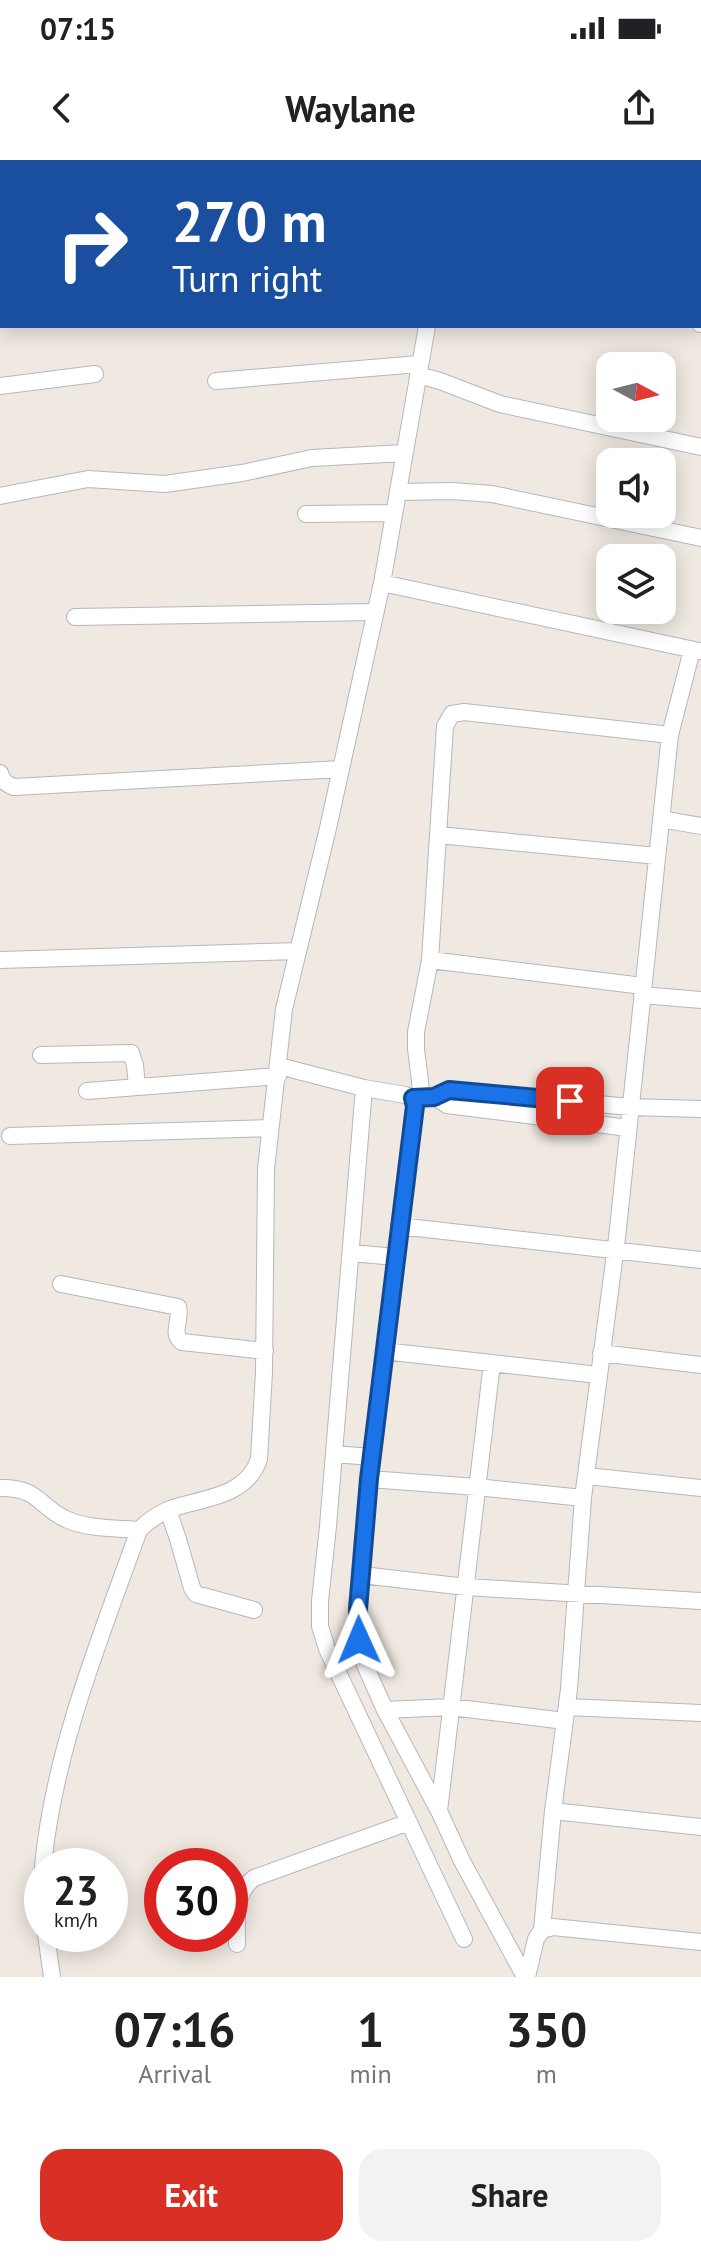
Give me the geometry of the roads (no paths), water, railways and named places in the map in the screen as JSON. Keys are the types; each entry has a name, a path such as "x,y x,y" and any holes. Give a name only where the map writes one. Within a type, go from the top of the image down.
{"street":[{"path":"45,1848 71,1724 139,1530 168,1510 231,1491 255,1470 259,1459 265,1351 266,1169 284,1009 382,583 427,328"},
{"path":"216,381 418,370 500,404 701,447"},
{"path":"0,386 95,374"},
{"path":"0,496 88,479 165,484 242,473 312,458 404,453"},
{"path":"398,492 474,492 701,538"},
{"path":"306,514 394,513"},
{"path":"382,583 696,651 670,735 615,1249 583,1498 566,1714 542,1930 536,1939 526,1977"},
{"path":"75,617 374,612"},
{"path":"423,1098 416,1032 430,960 445,726 452,714 464,712 670,735"},
{"path":"0,773 7,785 14,787 341,769"},
{"path":"661,819 701,826"},
{"path":"438,835 657,856"},
{"path":"0,960 298,951"},
{"path":"430,960 701,1000"},
{"path":"41,1055 131,1053 137,1087"},
{"path":"87,1091 278,1071 447,1105 628,1128"},
{"path":"364,1088 373,1255 384,1351 353,1456 320,1601 320,1626 327,1649 464,1939"},
{"path":"526,1977 462,1861 385,1710 365,1665 359,1640 358,1609 369,1479 353,1456 373,1255 399,1226 415,1106 423,1098 449,1090 630,1107 701,1109"},
{"path":"10,1136 270,1128"},
{"path":"399,1226 701,1260"},
{"path":"61,1284 178,1307 176,1335 179,1341 265,1351"},
{"path":"384,1351 598,1375"},
{"path":"601,1353 701,1365"},
{"path":"439,1811 492,1363"},
{"path":"587,1476 701,1488"},
{"path":"369,1479 583,1498"},
{"path":"0,1488 24,1490 68,1520 139,1530"},
{"path":"168,1510 196,1594 254,1610"},
{"path":"362,1575 466,1587 701,1601"},
{"path":"385,1710 451,1707 566,1714 701,1713"},
{"path":"553,1811 701,1827"},
{"path":"248,1884 254,1878 409,1822"},
{"path":"542,1930 553,1927 701,1942"},
{"path":"49,1952 52,1977"}]}
